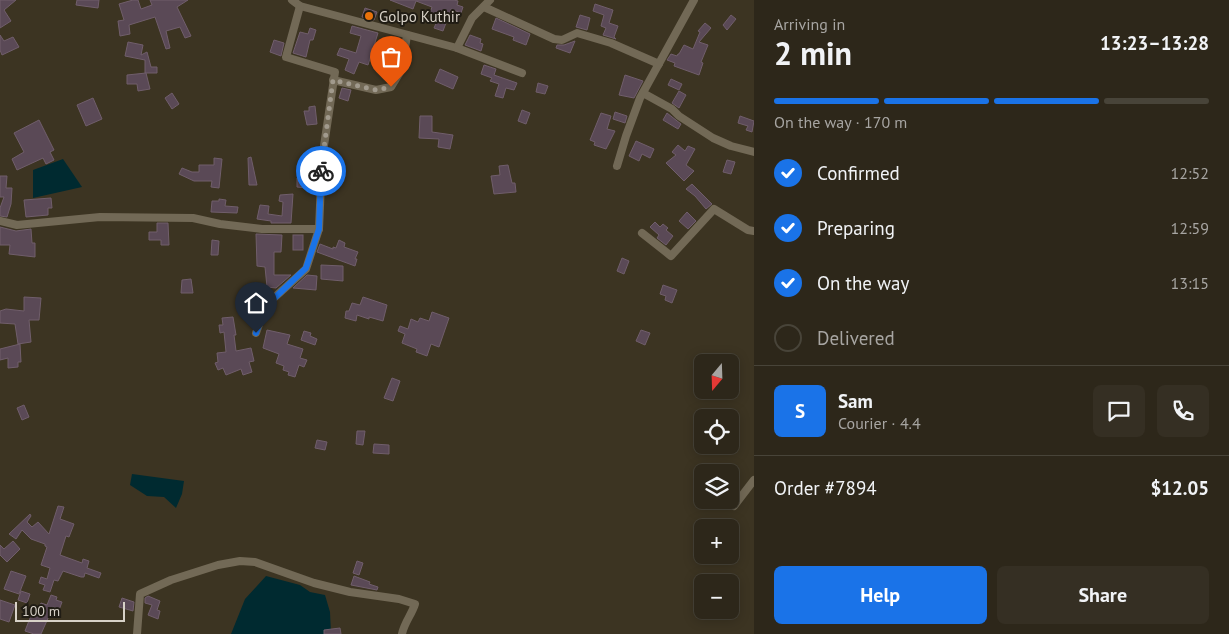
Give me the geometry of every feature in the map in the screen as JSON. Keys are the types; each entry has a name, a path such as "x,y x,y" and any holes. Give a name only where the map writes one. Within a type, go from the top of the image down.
{"street":[{"path":"292,0 300,6 456,48 522,73"},
{"path":"456,48 472,18 490,0"},
{"path":"617,166 626,136 643,93 694,0"},
{"path":"256,333 266,306 306,268 319,229 322,159 335,72 286,57 300,6"},
{"path":"484,7 554,39 562,40 577,33 611,43 659,64"},
{"path":"333,80 376,90 391,87 402,69 407,35"},
{"path":"643,93 672,109 679,116 713,138 731,146 754,152"},
{"path":"642,233 671,256 714,209 748,230 754,231"},
{"path":"0,221 17,225 100,217 193,218 220,224 262,229 319,229"},
{"path":"739,500 754,480"},
{"path":"138,634 140,594 172,580 218,565 240,561 255,562 350,592 399,599 415,604 413,611 403,626 402,634"}],"water":[{"path":"63,159 82,187 33,198 33,170"},
{"path":"132,474 184,481 182,494 176,508 164,497 147,496 130,485"},
{"path":"266,576 300,585 310,592 325,595 330,612 331,634 231,634 245,599"}],"building":[{"path":"0,0 16,0 4,10 11,21 0,28"},
{"path":"77,0 99,0 98,8 76,5"},
{"path":"138,0 141,9 152,5 150,0 188,0 177,7 191,36 185,38 180,27 166,31 170,48 166,49 155,17 129,25 130,34 120,36 118,21 124,20 119,4"},
{"path":"390,0 454,0 458,1 457,5 463,7 461,13 451,9 443,31 434,28 438,19 429,16 432,7 416,1 413,9"},
{"path":"595,4 613,10 609,23 618,26 614,37 616,39 603,35 606,28 601,26 604,15 593,11"},
{"name":"Golpo Kuthir","path":"365,8 377,12 374,20 362,17"},
{"path":"580,15 590,18 587,30 576,27"},
{"path":"731,15 736,19 727,30 723,25"},
{"path":"496,18 530,34 526,45 513,40 514,37 492,29"},
{"path":"705,23 711,28 699,42 708,45 701,62 703,63 699,75 674,66 675,63 667,60 671,54 677,56 684,45 693,49 700,32 698,31"},
{"path":"352,26 378,33 368,65 359,62 354,74 345,70 349,59 337,55 340,48 356,53 361,36 350,33"},
{"path":"310,28 316,30 313,40 310,40 306,57 293,53 300,32 308,34"},
{"path":"0,35 4,41 13,37 19,47 2,55"},
{"path":"470,35 481,39 480,43 483,44 481,51 465,45"},
{"path":"274,40 284,43 281,56 270,52"},
{"path":"575,41 570,53 556,48 557,45 564,45"},
{"path":"128,42 143,45 141,55 147,52 151,67 157,67 157,73 145,73 145,60 125,56"},
{"path":"484,65 496,69 494,75 517,83 514,90 506,88 503,98 495,96 499,84 490,81 492,78 481,74"},
{"path":"440,69 458,77 453,89 435,81"},
{"path":"146,73 150,89 138,91 137,84 127,84 127,75"},
{"path":"625,75 643,81 634,98 619,95"},
{"path":"671,79 682,84 679,90 668,85"},
{"path":"538,83 548,86 545,94 536,92"},
{"path":"342,88 351,90 348,101 339,98"},
{"path":"679,91 686,95 679,108 672,103"},
{"path":"172,93 179,104 172,109 165,98"},
{"path":"93,98 102,119 86,126 77,105"},
{"path":"315,106 317,124 307,125 304,111 309,111 309,107"},
{"path":"522,110 530,113 526,124 518,121"},
{"path":"615,112 627,116 625,123 613,119"},
{"path":"601,113 611,116 607,129 615,131 606,149 594,145 595,142 590,140"},
{"path":"667,113 681,124 678,129 663,120"},
{"path":"420,116 432,116 432,132 453,135 450,149 438,147 439,139 419,138"},
{"path":"740,116 754,121 752,132 746,130 748,126 738,123"},
{"path":"39,120 54,150 50,152 54,160 46,164 43,158 17,170 12,159 24,152 14,133"},
{"path":"636,141 654,149 650,158 642,154 639,161 629,156"},
{"path":"678,145 685,151 688,146 695,149 686,165 694,171 684,181 666,163 676,155 672,152"},
{"path":"251,157 257,185 249,185 248,158"},
{"path":"214,158 222,159 219,188 211,187 212,181 194,181 179,174 182,168 192,172 199,172 199,165 214,165"},
{"path":"727,160 735,162 731,174 723,172"},
{"path":"508,165 512,183 515,183 516,192 494,194 491,176 500,175 499,166"},
{"path":"0,176 7,176 6,188 12,188 11,204 7,217 0,216 0,208 4,197 0,197"},
{"path":"297,178 306,178 306,181 315,182 315,189 297,187"},
{"path":"692,184 712,204 706,209 686,189"},
{"path":"293,194 291,223 271,223 271,221 257,219 260,205 269,206 268,214 282,216 283,202 279,201 280,195"},
{"path":"51,198 52,208 48,208 48,215 26,217 24,200"},
{"path":"219,199 226,200 225,206 238,207 237,213 211,212 212,201 219,201"},
{"path":"687,212 696,221 688,229 679,221"},
{"path":"655,222 660,227 663,224 668,228 666,230 673,236 666,245 657,238 659,235 650,227"},
{"path":"157,223 168,223 169,245 161,245 161,240 149,240 149,232 157,232"},
{"path":"0,227 16,231 31,229 32,243 35,243 35,257 9,254 10,245 0,245"},
{"path":"256,234 282,235 281,252 274,252 274,275 291,275 276,288 267,287 265,267 257,266"},
{"path":"293,235 303,235 303,250 293,250"},
{"path":"212,240 219,241 218,255 211,255"},
{"path":"339,240 345,243 344,247 358,252 355,266 317,252 320,244 333,249 333,247 336,248"},
{"path":"622,258 629,261 624,274 617,271"},
{"path":"321,265 343,266 343,281 321,279"},
{"path":"307,275 317,276 316,290 293,288"},
{"path":"191,279 193,293 181,293 182,280"},
{"path":"663,285 677,290 672,303 665,300 666,296 660,294"},
{"path":"24,297 41,298 39,320 29,320 31,342 18,344 15,324 0,323 0,311 6,309 24,311"},
{"path":"363,297 387,305 383,321 357,315 356,321 345,318 346,311 349,311 352,303 360,305"},
{"path":"432,312 449,318 439,347 431,344 427,356 416,352 417,349 402,343 405,334 398,331 400,326 408,329 411,319 418,322 420,318 429,321"},
{"path":"233,317 236,351 251,348 254,361 249,362 252,372 243,375 241,369 226,375 223,368 218,370 215,363 218,362 217,353 226,352 224,332 220,333 219,325 223,325 222,318"},
{"path":"267,330 290,335 287,344 303,349 300,358 307,360 304,367 299,365 295,377 288,375 289,372 283,370 284,366 276,363 279,354 263,348"},
{"path":"641,330 650,333 645,345 636,341"},
{"path":"304,331 311,333 310,336 317,339 315,345 301,340"},
{"path":"20,344 21,362 18,362 18,367 8,368 8,358 0,360 0,349"},
{"path":"392,378 400,381 393,401 384,398"},
{"path":"24,405 29,417 22,420 17,408"},
{"path":"357,431 365,431 363,445 356,444"},
{"path":"317,440 327,442 325,450 315,448"},
{"path":"374,444 389,445 389,454 373,453"},
{"path":"58,506 64,507 60,519 74,524 69,537 66,536 60,555 82,563 83,559 89,561 87,568 101,573 99,578 85,573 84,577 81,577 63,571 58,581 54,580 50,592 43,590 45,585 39,583 41,577 47,579 50,568 41,565 47,547 45,544 31,539 22,530 16,539 9,534 30,514 31,516 27,522 32,527 38,522 49,534"},
{"path":"13,541 20,549 7,562 0,555 0,545 4,549"},
{"path":"357,561 363,563 359,575 353,573"},
{"path":"11,571 26,576 19,594 4,589"},
{"path":"354,576 370,582 369,584 378,587 377,590 351,585"},
{"path":"21,591 30,594 27,603 18,600"},
{"path":"51,595 57,597 56,600 62,602 59,610 53,607 41,634 25,631 32,613 36,614 41,603 47,605"},
{"path":"148,596 160,601 157,610 160,611 158,619 148,615 152,605 145,603 145,598"},
{"path":"122,598 134,602 133,611 119,607"},
{"path":"0,600 15,605 9,622 0,619"},
{"path":"340,628 341,634 324,634 324,630"}],"way so far":[{"path":"321,171 333,80 376,90 391,87"}],"place":[{"name":"Golpo Kuthir","path":"369,16"}],"route":[{"path":"256,333 266,306 306,268 320,223 321,171"}]}
